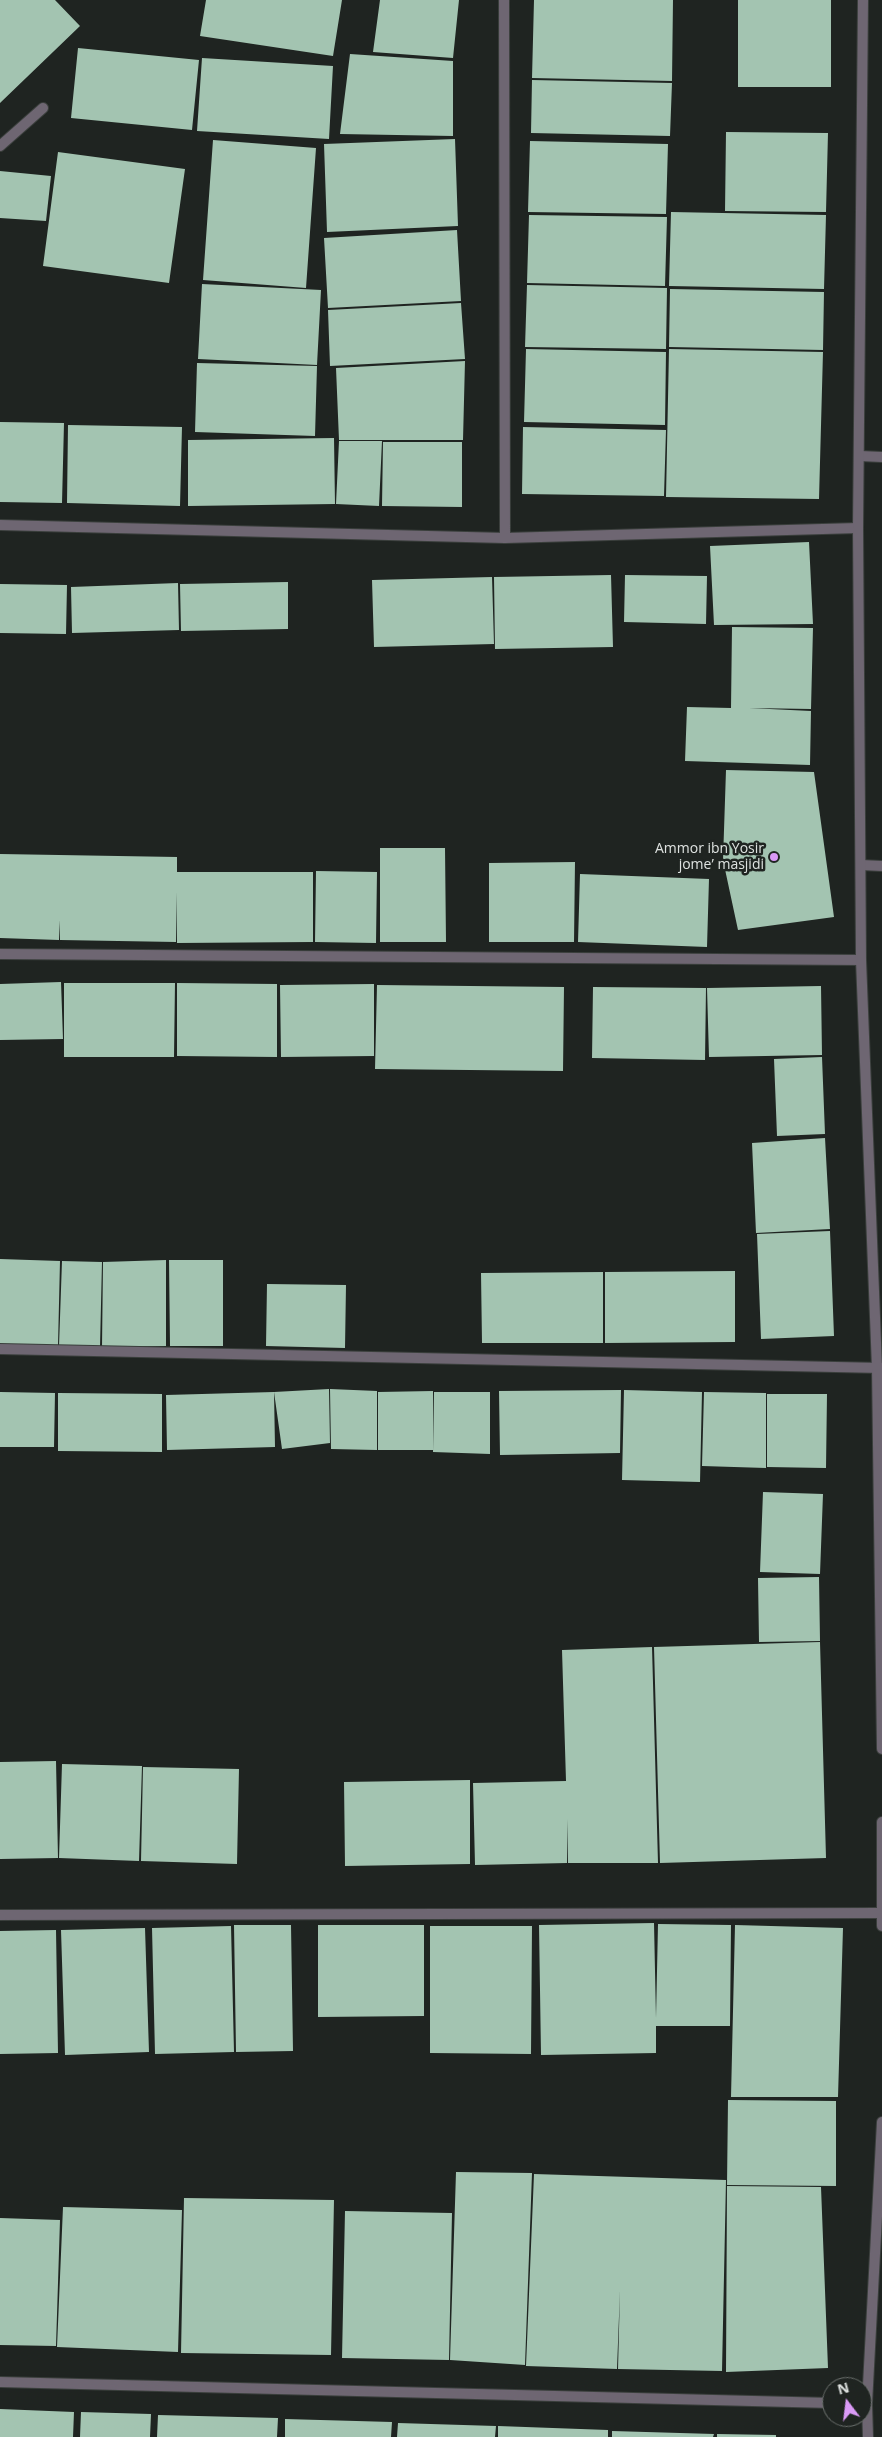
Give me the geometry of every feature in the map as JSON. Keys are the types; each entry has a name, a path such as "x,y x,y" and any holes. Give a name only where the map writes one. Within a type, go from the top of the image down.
{"street":[{"path":"504,0 505,538"},
{"path":"863,0 858,528 861,960 880,1368 882,1750"},
{"path":"0,146 43,108"},
{"path":"860,456 882,457"},
{"path":"0,525 505,538 858,528"},
{"path":"861,865 882,866"},
{"path":"0,954 861,960"},
{"path":"0,1350 880,1368"},
{"path":"882,1822 882,1926"},
{"path":"0,1915 882,1913"},
{"path":"866,2377 882,2122"},
{"path":"0,2382 822,2403"}],"building":[{"path":"0,0 55,0 80,26 0,103"},
{"path":"206,0 342,0 333,56 200,36"},
{"path":"380,0 459,0 453,58 373,52"},
{"path":"534,0 673,0 672,81 532,78"},
{"path":"738,0 831,0 831,87 738,87"},
{"path":"78,48 199,60 192,130 71,118"},
{"path":"350,54 453,61 453,136 340,134"},
{"path":"202,58 333,66 329,139 197,131"},
{"path":"532,80 672,83 670,136 531,133"},
{"path":"726,132 828,133 826,212 725,211"},
{"path":"455,139 458,226 327,232 324,144"},
{"path":"213,140 316,148 306,288 203,280"},
{"path":"530,141 668,144 666,214 528,212"},
{"path":"58,152 185,169 169,283 43,266"},
{"path":"0,171 51,176 46,221 0,218"},
{"path":"671,212 826,215 824,289 669,286"},
{"path":"529,215 667,217 665,286 527,283"},
{"path":"457,230 461,301 328,308 324,238"},
{"path":"202,284 321,290 317,365 198,359"},
{"path":"527,285 667,288 666,349 525,347"},
{"path":"670,289 824,292 823,350 669,347"},
{"path":"461,303 465,359 330,366 328,310"},
{"path":"526,349 666,352 665,425 524,422"},
{"path":"669,349 823,352 819,499 666,497"},
{"path":"465,361 463,440 339,440 336,368"},
{"path":"197,363 317,366 315,436 195,432"},
{"path":"0,422 64,423 62,503 0,502"},
{"path":"68,425 182,427 180,506 67,503"},
{"path":"523,427 666,430 664,496 522,494"},
{"path":"334,438 335,504 188,506 188,440"},
{"path":"339,441 382,441 379,506 336,504"},
{"path":"383,442 462,442 462,507 382,506"},
{"path":"809,542 813,624 714,625 710,546"},
{"path":"611,575 613,647 495,649 494,577"},
{"path":"625,575 707,576 706,624 624,622"},
{"path":"492,577 494,644 374,647 372,580"},
{"path":"288,582 288,629 181,631 180,584"},
{"path":"178,583 179,630 72,633 71,587"},
{"path":"0,584 67,585 66,634 0,633"},
{"path":"732,627 813,628 811,709 749,708 811,711 810,765 685,761 687,707 731,708"},
{"path":"726,770 814,772 834,917 738,930 723,860"},
{"path":"380,848 445,848 446,942 380,942"},
{"path":"0,854 177,857 177,872 313,872 313,942 177,943 177,892 176,942 60,940 60,920 59,940 0,938"},
{"path":"575,862 574,942 489,942 489,863"},
{"path":"316,871 377,872 376,943 315,942"},
{"path":"580,874 709,879 707,947 578,942"},
{"path":"61,982 63,1039 0,1040 0,984"},
{"path":"64,983 175,983 174,1057 64,1057"},
{"path":"177,983 277,984 277,1057 177,1056"},
{"path":"374,984 374,1056 281,1057 280,985"},
{"path":"377,985 564,987 563,1071 375,1069"},
{"path":"821,986 822,1055 709,1057 707,988"},
{"path":"593,987 706,988 705,1060 592,1058"},
{"path":"822,1057 825,1134 777,1136 774,1059"},
{"path":"825,1138 830,1229 756,1233 752,1143"},
{"path":"830,1231 834,1336 761,1339 757,1234"},
{"path":"0,1259 60,1261 58,1346 0,1345"},
{"path":"166,1260 166,1346 102,1347 103,1262"},
{"path":"169,1260 223,1260 223,1346 170,1346"},
{"path":"62,1261 102,1262 100,1347 59,1346"},
{"path":"735,1271 735,1342 605,1343 605,1272"},
{"path":"603,1272 603,1343 482,1343 481,1273"},
{"path":"267,1284 346,1285 345,1348 266,1346"},
{"path":"329,1389 330,1443 282,1449 274,1392"},
{"path":"330,1389 377,1391 377,1450 331,1449"},
{"path":"621,1390 620,1453 500,1455 499,1391"},
{"path":"624,1390 702,1392 700,1482 622,1480"},
{"path":"433,1391 433,1450 378,1450 378,1392"},
{"path":"0,1392 55,1393 54,1447 0,1447"},
{"path":"274,1392 275,1447 167,1450 166,1395"},
{"path":"434,1392 490,1392 490,1454 433,1452"},
{"path":"704,1392 766,1393 766,1468 702,1466"},
{"path":"58,1393 162,1394 162,1452 58,1451"},
{"path":"767,1394 827,1394 826,1468 767,1467"},
{"path":"763,1492 823,1494 820,1574 760,1572"},
{"path":"819,1577 820,1641 759,1642 758,1578"},
{"path":"820,1642 826,1858 660,1863 654,1647"},
{"path":"652,1647 658,1863 568,1863 567,1819 567,1863 475,1865 473,1783 566,1781 562,1650"},
{"path":"56,1761 58,1858 0,1859 0,1762"},
{"path":"62,1764 142,1766 139,1861 59,1858"},
{"path":"143,1767 239,1769 237,1864 141,1861"},
{"path":"470,1780 470,1864 345,1866 344,1782"},
{"path":"654,1923 656,2018 658,1924 731,1925 730,2026 656,2026 656,2053 541,2055 539,1925"},
{"path":"234,1925 291,1925 293,2051 236,2052"},
{"path":"318,1925 424,1925 424,2016 318,2017"},
{"path":"735,1925 843,1928 838,2097 731,2097"},
{"path":"231,1926 234,2052 155,2054 152,1928"},
{"path":"430,1926 532,1926 531,2054 430,2053"},
{"path":"145,1928 149,2052 65,2055 61,1930"},
{"path":"56,1930 58,2053 0,2054 0,1931"},
{"path":"728,2100 836,2101 836,2186 727,2185"},
{"path":"456,2172 532,2173 525,2365 450,2360"},
{"path":"534,2174 726,2180 722,2371 618,2369 620,2290 617,2369 526,2366"},
{"path":"727,2186 821,2187 828,2368 726,2372"},
{"path":"184,2198 334,2200 331,2355 181,2353"},
{"path":"63,2207 182,2210 178,2352 57,2347"},
{"path":"345,2211 452,2213 449,2360 342,2358"},
{"path":"0,2218 60,2220 56,2346 0,2345"},
{"path":"0,2409 74,2412 73,2437 0,2437"},
{"path":"81,2412 151,2414 150,2437 80,2437"},
{"path":"158,2415 278,2418 277,2437 157,2437"},
{"path":"285,2419 392,2422 391,2437 285,2437"},
{"path":"398,2423 496,2426 495,2437 397,2437"},
{"path":"498,2426 608,2430 608,2437 498,2437"},
{"path":"612,2431 714,2434 713,2437 612,2437"},
{"path":"717,2434 776,2435 776,2437 717,2437"}],"place":[{"name":"Ammor ibn Yosir jome’ masjidi","path":"774,857"}]}
